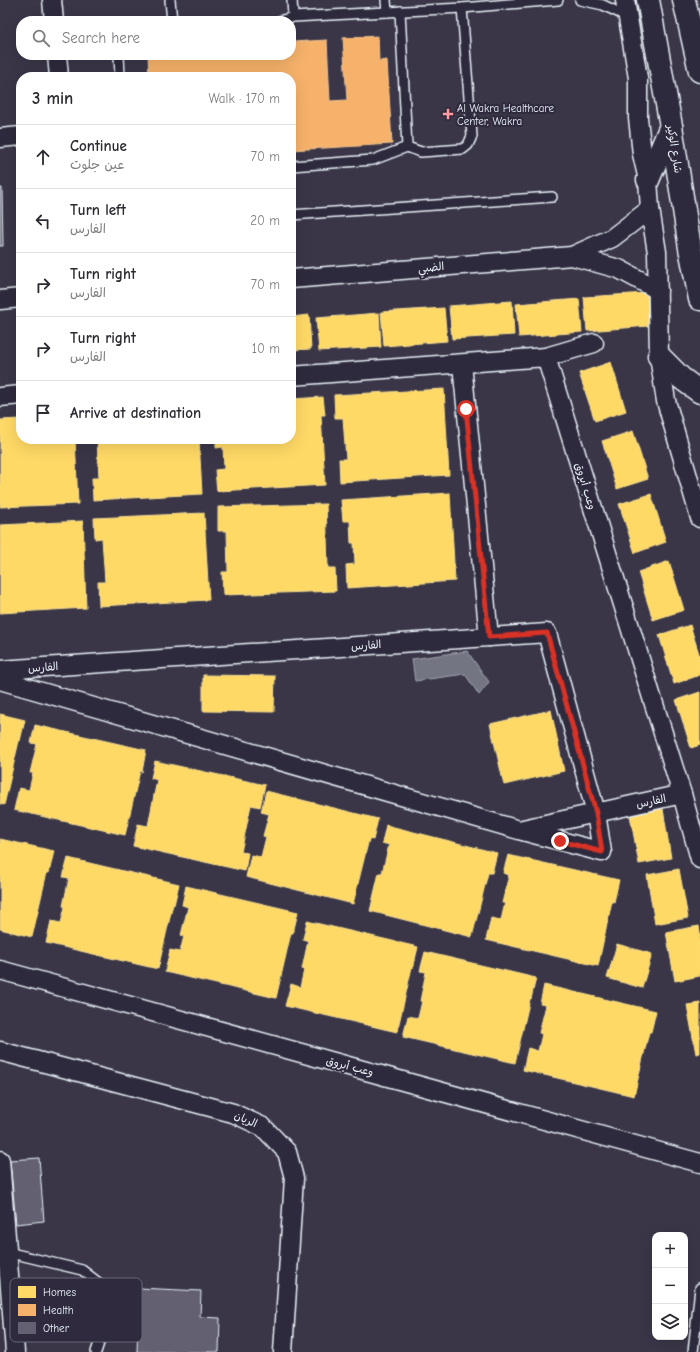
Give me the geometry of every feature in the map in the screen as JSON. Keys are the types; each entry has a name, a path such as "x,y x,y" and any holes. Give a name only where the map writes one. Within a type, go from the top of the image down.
{"main road":[{"name":"شارع الوكير","path":"648,0 700,299"},
{"path":"684,0 700,71"},
{"path":"692,0 700,68"},
{"path":"648,180 671,126"},
{"path":"659,356 681,378 700,392"}],"street":[{"path":"52,0 54,16"},
{"path":"627,9 638,78 638,118 642,154 648,180 650,209 657,252 659,356 666,401 700,518"},
{"path":"57,60 59,72"},
{"path":"0,138 16,136"},
{"name":"الضبي","path":"296,279 572,256 612,238 650,209"},
{"name":"الضبي","path":"572,256 619,269 658,290"},
{"path":"0,300 16,298"},
{"path":"296,376 546,357 594,343"},
{"name":"وعب أبروق","path":"546,357 682,794 700,859"},
{"path":"462,364 489,637"},
{"path":"0,397 16,395"},
{"name":"الفارس","path":"0,670 547,633 596,813 602,852 519,830 0,680"},
{"name":"الفارس","path":"519,830 682,794"},
{"name":"وعب أبروق","path":"0,970 700,1163"},
{"name":"الريان","path":"0,1051 233,1113 263,1127 287,1152 294,1178 283,1352"},
{"path":"0,1160 10,1278"},
{"path":"15,1342 16,1352"}],"lane":[{"path":"170,0 172,16"},
{"path":"292,0 293,16"},
{"path":"386,0 387,12"},
{"path":"296,17 462,8 518,2 558,0"},
{"path":"580,0 627,9"},
{"path":"296,166 373,160 406,147 421,152 463,149 468,145 472,136 462,8"},
{"path":"400,11 406,147"},
{"path":"119,60 120,72"},
{"path":"296,215 552,198"},
{"path":"8,1252 82,1270 92,1278"},
{"path":"693,1352 700,1288"},
{"path":"96,1352 99,1342"}],"water":[{"path":"467,651 489,682 479,695 465,674 415,681 412,659"}],"building: Homes":[{"path":"647,293 649,326 587,331 584,297"},
{"path":"579,299 582,332 519,337 516,304"},
{"path":"512,301 514,335 452,339 449,306"},
{"path":"444,308 447,341 384,346 381,312"},
{"path":"379,313 381,347 319,351 316,318"},
{"path":"309,315 311,349 296,350 296,316"},
{"path":"611,362 626,411 595,421 579,373"},
{"path":"444,389 449,475 340,482 339,459 346,459 343,418 335,418 334,395"},
{"path":"323,397 325,415 321,415 325,485 217,491 215,470 224,469 223,447 216,448 216,444 296,444 296,399"},
{"path":"16,419 16,444 75,444 78,504 0,507 0,420"},
{"path":"633,431 648,479 617,489 602,441"},
{"path":"97,444 199,444 202,494 93,500 92,478 99,478"},
{"path":"450,493 455,581 347,588 346,565 355,564 354,543 351,543 350,521 343,521 341,500"},
{"path":"651,494 666,542 635,553 619,504"},
{"path":"326,504 328,568 335,568 336,591 223,595 222,572 228,572 227,531 218,531 218,507"},
{"path":"204,513 209,600 99,606 98,582 105,582 102,538 95,539 94,518"},
{"path":"83,521 86,608 0,613 0,525"},
{"path":"669,561 684,610 653,620 638,572"},
{"path":"690,625 700,657 700,675 674,684 659,635"},
{"path":"203,675 275,676 274,712 203,711"},
{"path":"700,692 700,745 691,748 676,700"},
{"path":"551,710 564,771 504,785 490,724"},
{"path":"0,714 25,720 4,805 0,804"},
{"path":"35,725 146,750 142,772 140,771 125,835 14,810 19,788 29,790 33,773 30,773 37,744 31,743"},
{"path":"155,761 265,785 260,807 251,805 241,852 248,853 245,871 133,846 138,824 148,826 157,780 151,778"},
{"path":"266,791 378,819 373,840 369,839 353,904 246,877 251,855 261,857 266,837 263,836 269,814 261,812"},
{"path":"663,809 671,858 639,864 630,815"},
{"path":"386,825 497,853 492,873 488,873 472,937 370,911 379,873 382,873 389,845 382,843"},
{"path":"0,839 54,851 49,873 47,872 32,937 0,929"},
{"path":"508,855 619,880 614,902 612,901 598,966 486,940 491,918 501,920 505,903 502,903 509,875 503,873"},
{"path":"68,858 179,884 158,969 46,943 51,921 61,923 69,878 63,877"},
{"path":"679,869 688,918 655,924 647,875"},
{"path":"186,886 298,912 293,933 291,933 276,998 165,972 170,950 180,952 184,936 181,935 188,907 182,905"},
{"path":"307,921 418,947 397,1032 285,1006 291,984 300,987 308,941 303,939"},
{"path":"699,926 700,976 675,981 666,932"},
{"path":"617,944 652,954 642,988 607,978"},
{"path":"425,952 536,978 515,1063 403,1037 408,1016 418,1018 426,972 420,971"},
{"path":"544,985 656,1011 651,1032 649,1032 634,1096 523,1070 528,1048 538,1051 542,1034 539,1033 546,1005 540,1004"},
{"path":"700,1003 700,1053 696,1054 687,1005"}],"building: Health":[{"path":"378,36 379,61 387,60 392,144 296,150 296,72 149,72 148,60 296,60 296,42 327,40 330,101 347,100 343,38"}],"building: Other":[{"path":"0,188 2,188 3,246 0,246"},
{"path":"39,1158 44,1221 16,1224 10,1160"},
{"path":"142,1288 201,1291 200,1317 220,1318 219,1352 137,1352 137,1342 142,1342"}],"place":[{"name":"Al Wakra Healthcare Center, Wakra","path":"448,114"}],"route":[{"path":"466,409 489,637 547,633 596,813 602,852 560,841"}]}
